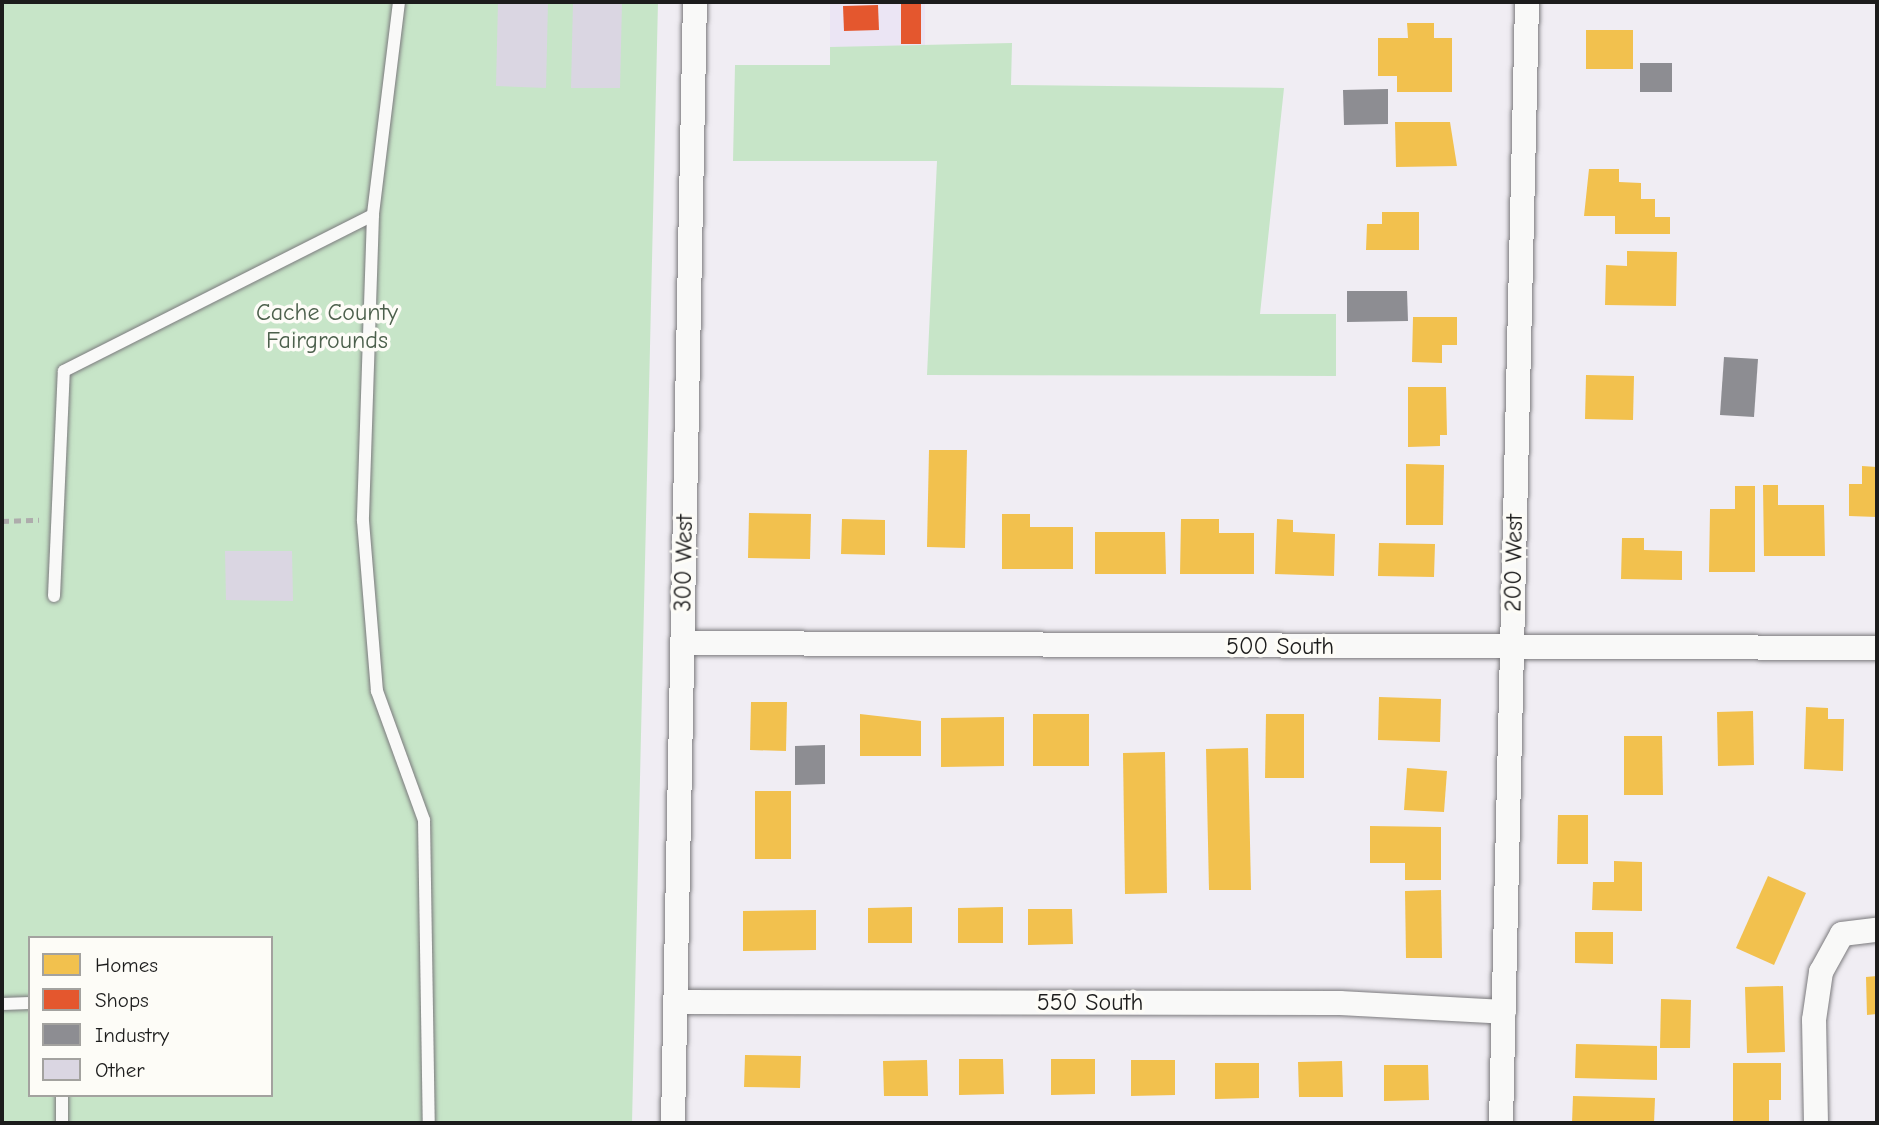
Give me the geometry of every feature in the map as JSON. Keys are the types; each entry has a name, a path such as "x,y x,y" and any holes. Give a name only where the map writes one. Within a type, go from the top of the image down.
{"street":[{"name":"300 West","path":"673,1123 695,2"},
{"name":"200 West","path":"1501,1123 1527,2"},
{"name":"500 South","path":"682,643 1877,648"},
{"path":"1816,1123 1814,1020 1821,971 1842,934 1877,930"},
{"name":"550 South","path":"677,1002 1340,1003 1504,1012"}],"lane":[{"path":"399,2 373,215 363,521 377,691 424,820 429,1123"},
{"path":"54,596 55,520 64,371 373,215"},
{"path":"2,1004 28,1003"},
{"path":"62,1097 62,1123"}],"path":[{"path":"2,521 55,520"}],"shaded area":[{"path":"830,2 925,2 925,49 830,47"}],"green space":[{"name":"Cache County Fairgrounds","path":"2,2 658,2 632,1123 2,1123"},
{"path":"1012,43 1011,85 1284,88 1260,314 1336,314 1336,376 927,375 937,161 733,161 735,65 830,65 830,47"}],"building: Homes":[{"path":"1407,23 1434,23 1434,38 1452,38 1452,92 1397,92 1397,76 1378,76 1378,38 1408,38"},
{"path":"1586,30 1633,30 1633,69 1586,69"},
{"path":"1395,122 1450,122 1457,166 1396,167"},
{"path":"1589,169 1619,169 1619,182 1641,183 1641,199 1655,199 1655,217 1670,217 1670,234 1615,234 1615,216 1584,216"},
{"path":"1382,212 1419,212 1419,250 1366,250 1367,224 1382,224"},
{"path":"1627,251 1677,252 1676,306 1605,305 1606,265 1627,266"},
{"path":"1413,317 1457,317 1457,345 1442,345 1442,363 1412,362"},
{"path":"1586,375 1634,376 1633,420 1585,419"},
{"path":"1408,387 1446,387 1447,435 1440,435 1440,446 1408,447"},
{"path":"929,450 967,450 965,548 927,547"},
{"path":"1406,464 1444,465 1443,525 1406,525"},
{"path":"1862,466 1877,467 1877,517 1849,516 1849,484 1862,484"},
{"path":"1763,485 1778,485 1778,505 1824,505 1825,556 1764,556"},
{"path":"1735,486 1755,486 1755,572 1709,572 1710,509 1735,509"},
{"path":"749,513 811,514 810,559 748,558"},
{"path":"1002,514 1030,514 1030,527 1073,527 1073,569 1002,569"},
{"path":"842,519 885,520 885,555 841,554"},
{"path":"1181,519 1219,519 1219,533 1254,533 1254,574 1180,574"},
{"path":"1277,519 1293,520 1293,532 1335,534 1334,576 1275,574"},
{"path":"1095,532 1165,532 1166,574 1095,574"},
{"path":"1622,538 1644,538 1644,550 1682,551 1682,580 1621,579"},
{"path":"1379,543 1435,544 1434,577 1378,576"},
{"path":"1379,697 1441,699 1440,742 1378,740"},
{"path":"751,702 787,702 786,751 750,750"},
{"path":"1806,707 1828,708 1828,719 1844,719 1843,771 1804,769"},
{"path":"1753,711 1754,765 1718,766 1717,712"},
{"path":"860,714 921,721 921,756 860,756"},
{"path":"1033,714 1089,714 1089,766 1033,766"},
{"path":"1266,714 1304,714 1304,778 1265,778"},
{"path":"1004,717 1004,766 941,767 941,718"},
{"path":"1624,736 1662,736 1663,795 1624,795"},
{"path":"1248,748 1251,890 1209,890 1206,749"},
{"path":"1165,752 1167,893 1125,894 1123,753"},
{"path":"1407,768 1447,771 1444,812 1404,810"},
{"path":"755,791 791,791 791,859 755,859"},
{"path":"1558,815 1588,815 1588,864 1557,864"},
{"path":"1370,826 1441,827 1441,880 1405,880 1405,863 1370,863"},
{"path":"1614,861 1642,862 1642,911 1592,910 1593,882 1614,882"},
{"path":"1768,876 1806,893 1774,965 1736,948"},
{"path":"1441,890 1442,958 1406,958 1405,891"},
{"path":"912,907 912,943 868,943 868,908"},
{"path":"1003,907 1003,943 958,943 958,908"},
{"path":"1028,909 1072,909 1073,944 1028,945"},
{"path":"816,910 816,950 743,951 743,911"},
{"path":"1575,932 1613,932 1613,964 1575,963"},
{"path":"1877,976 1877,1014 1867,1015 1866,977"},
{"path":"1783,986 1785,1052 1747,1053 1745,987"},
{"path":"1661,999 1691,1000 1690,1048 1660,1048"},
{"path":"1576,1044 1657,1046 1657,1080 1575,1078"},
{"path":"745,1055 801,1056 800,1088 744,1087"},
{"path":"959,1059 1003,1059 1004,1094 959,1095"},
{"path":"1051,1059 1095,1059 1095,1094 1051,1095"},
{"path":"927,1060 928,1096 884,1096 883,1061"},
{"path":"1131,1060 1175,1060 1175,1095 1131,1096"},
{"path":"1342,1061 1343,1097 1299,1097 1298,1062"},
{"path":"1215,1063 1259,1063 1259,1098 1215,1099"},
{"path":"1733,1063 1781,1063 1781,1100 1769,1100 1769,1123 1733,1123"},
{"path":"1384,1065 1428,1065 1429,1100 1384,1101"},
{"path":"1573,1096 1655,1098 1654,1123 1572,1123"}],"building: Shops":[{"path":"901,2 921,2 921,44 901,44"},
{"path":"878,5 879,30 844,31 843,6"}],"building: Industry":[{"path":"1640,63 1672,63 1672,92 1640,92"},
{"path":"1388,89 1388,124 1344,125 1343,90"},
{"path":"1347,291 1407,291 1408,321 1347,322"},
{"path":"1724,357 1758,359 1754,417 1720,415"},
{"path":"825,745 825,784 795,785 795,746"}],"building: Other":[{"path":"498,2 548,2 546,88 496,86"},
{"path":"573,2 622,2 620,88 571,88"},
{"path":"225,551 292,551 293,601 226,600"}]}
